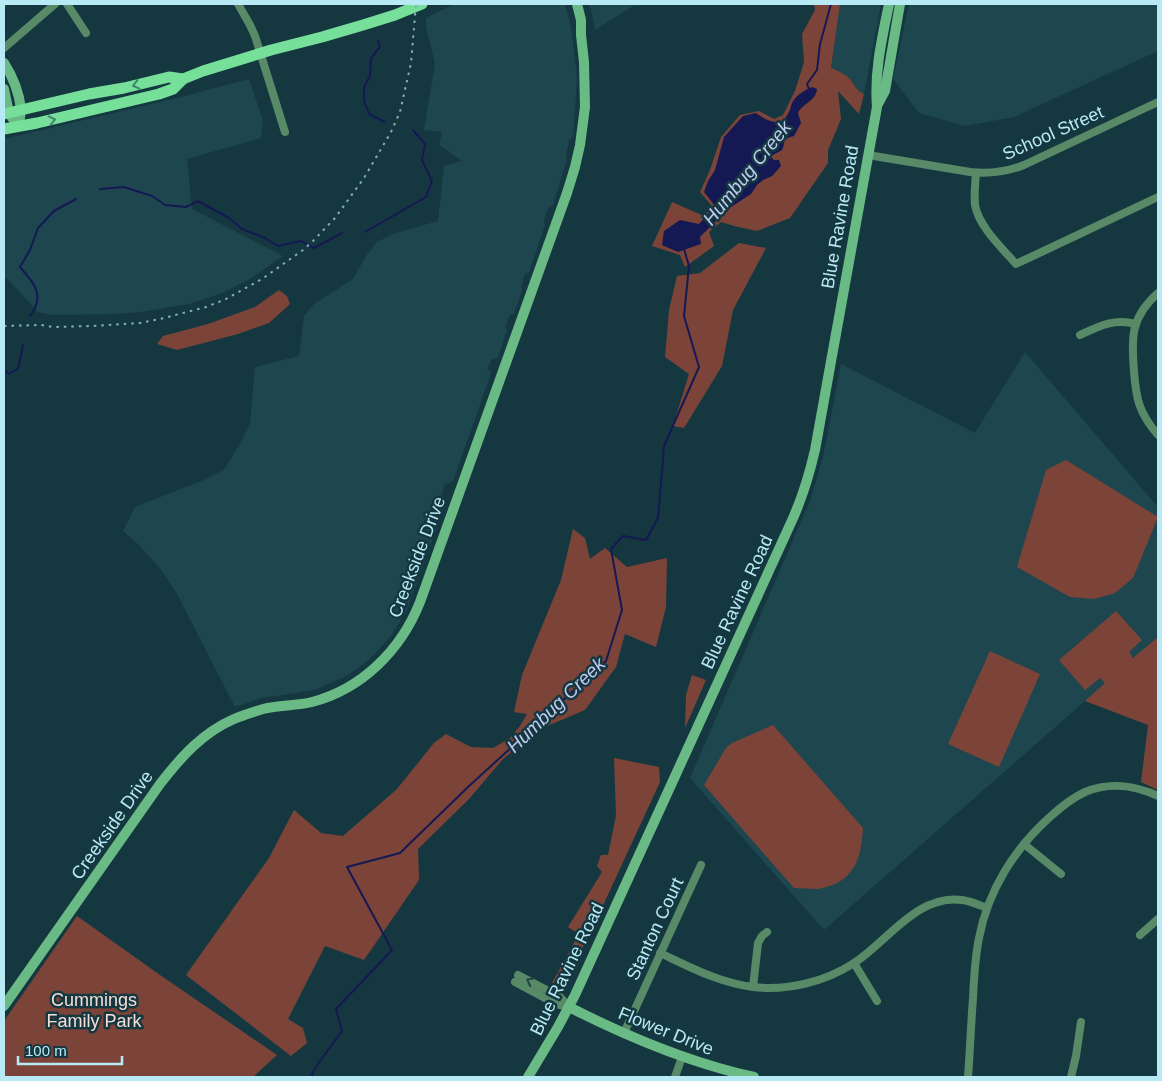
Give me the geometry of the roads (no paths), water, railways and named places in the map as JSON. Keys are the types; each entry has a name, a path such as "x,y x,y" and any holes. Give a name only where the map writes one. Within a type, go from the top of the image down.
{"main road":[{"path":"4,129 159,94 173,89 183,79 203,71 363,25 422,4"},
{"path":"6,113 169,77 183,79"}],"street":[{"path":"4,48 55,4"},
{"path":"67,4 86,33"},
{"path":"238,4 250,24 285,132"},
{"name":"Creekside Drive","path":"4,1006 160,784 189,750 204,736 233,719 264,709 311,702 330,696 360,680 396,646 411,622 420,602 564,202 575,166 584,118 585,90 581,20 577,4"},
{"name":"Blue Ravine Road","path":"877,107 875,89 878,63 890,4"},
{"name":"Blue Ravine Road","path":"528,1077 569,1007 802,498 815,450 877,107 885,91 900,4"},
{"path":"885,27 888,38 883,69 888,72"},
{"path":"4,63 11,74 16,89 21,110 19,126"},
{"path":"4,89 6,113 19,126"},
{"name":"School Street","path":"868,155 976,173 1004,172 1024,165 1158,102"},
{"path":"976,173 975,206 981,221 1016,264 1158,197"},
{"path":"1158,293 1145,306 1136,324 1131,347 1135,391 1144,417 1158,435"},
{"path":"1080,335 1107,323 1136,324"},
{"path":"968,1077 975,960 979,938 987,908 1006,869 1039,827 1073,798 1090,790 1113,786 1138,788 1158,796"},
{"path":"1024,844 1060,874"},
{"name":"Stanton Court","path":"624,1033 701,865"},
{"path":"660,953 721,980 753,987 792,986 824,978 854,963 918,910 930,904 943,900 956,900 969,901 987,908"},
{"path":"1140,935 1158,920"},
{"path":"753,987 758,943 766,932"},
{"path":"854,963 877,1001"},
{"name":"Flower Drive","path":"517,979 556,1004 569,1007 624,1033 682,1057 754,1077"},
{"path":"1071,1077 1076,1056 1080,1022"},
{"path":"674,1077 682,1057"}],"water":[{"path":"812,87 817,89 816,93 798,113 801,123 794,136 787,138 782,150 771,157 774,160 779,160 781,166 772,176 763,180 751,194 728,209 700,237 701,244 678,252 662,245 664,231 680,220 699,224 715,206 704,192 715,170 724,137 743,116 756,113 769,121 778,122 786,117 792,102"}],"waterway":[{"name":"Humbug Creek","path":"807,91 809,89 807,84 817,70 820,44 831,4"},
{"path":"378,41 380,47 371,58 370,76 364,87 364,101 369,114 385,122"},
{"path":"365,232 426,197 432,181 422,160 425,144 413,130"},
{"path":"100,189 124,187 152,196 165,205 186,207 198,201 229,218 242,229 265,238 278,246 301,241 314,248 342,233"},
{"path":"30,316 36,306 36,289 20,267 30,250 38,228 54,211 76,199"},
{"name":"Humbug Creek","path":"311,1077 315,1068 342,1031 336,1009 392,950 347,867 400,853 468,787 606,661 622,610 611,549 623,536 646,540 658,518 664,446 699,367 684,316 689,266 684,249"},
{"path":"4,370 9,374 18,369 23,345"}],"railway":[{"path":"4,326 92,326 140,323 164,318 206,307 226,299 262,279 303,250 335,218 364,178 391,132 400,112 411,63 416,4"}],"park label":[{"name":"Cummings Family Park","path":"94,1010"}]}
